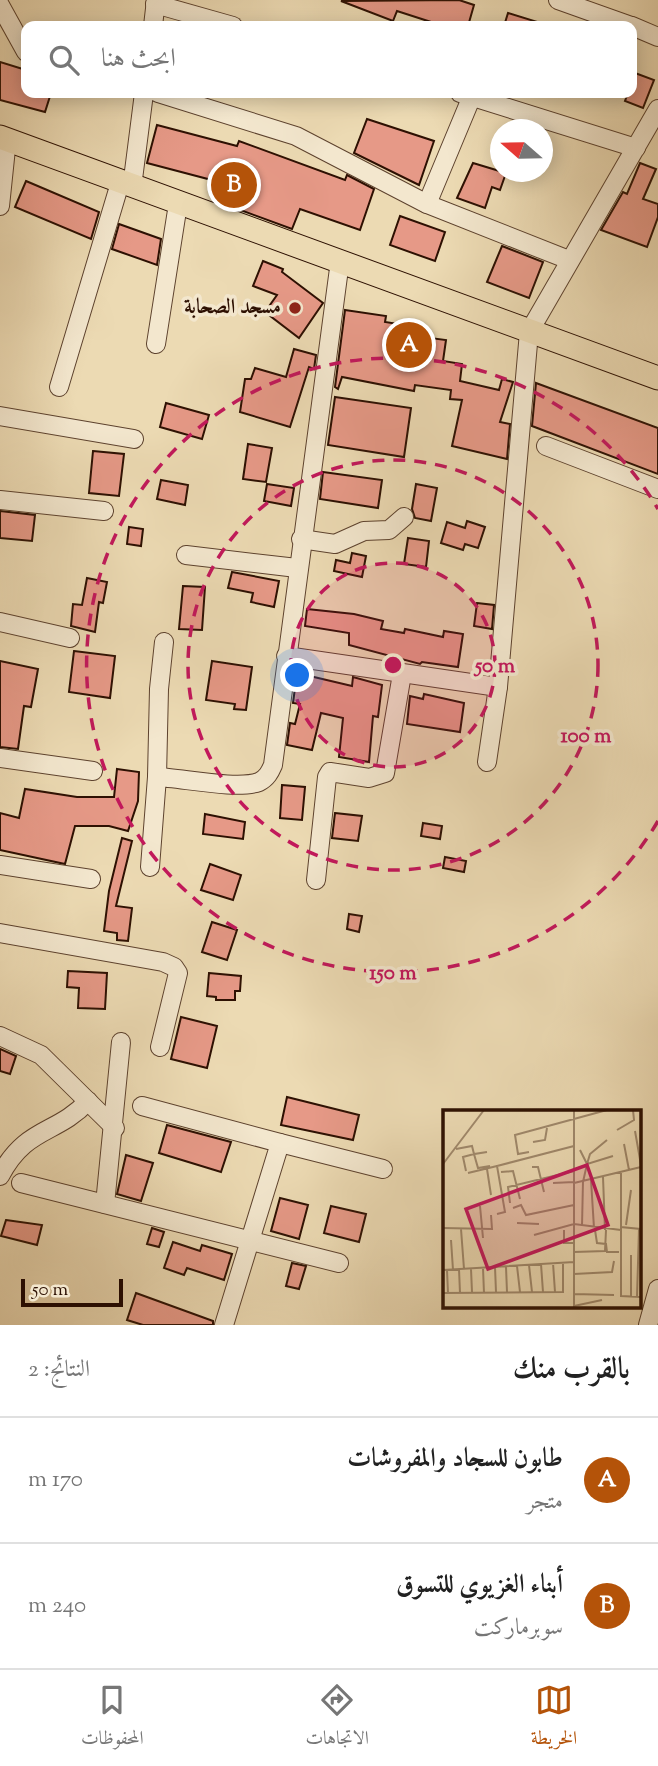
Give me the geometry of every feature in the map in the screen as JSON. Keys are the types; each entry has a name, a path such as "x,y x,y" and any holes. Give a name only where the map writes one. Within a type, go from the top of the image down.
{"main road":[{"path":"4,138 658,378"}],"street":[{"path":"558,0 618,21"},
{"path":"153,21 155,2 217,21"},
{"path":"0,5 21,43"},
{"path":"637,28 658,37"},
{"path":"59,387 126,185 145,98"},
{"path":"163,98 296,136 427,204 569,260"},
{"path":"427,204 465,98"},
{"path":"479,98 636,148"},
{"path":"487,762 498,687 529,332 658,109"},
{"path":"0,206 4,138"},
{"path":"156,344 178,204"},
{"path":"157,777 241,784 259,782 268,775 273,765 297,568 340,261"},
{"path":"0,416 134,439"},
{"path":"547,446 658,489"},
{"path":"0,500 104,510"},
{"path":"301,539 335,544 364,531 389,530 404,517"},
{"path":"186,555 297,568"},
{"path":"0,622 70,638"},
{"path":"150,867 164,642"},
{"path":"286,656 498,687"},
{"path":"316,880 327,777 330,772 369,778 385,773 402,674"},
{"path":"0,758 93,771"},
{"path":"0,865 91,879"},
{"path":"0,933 163,962 174,967 178,973 159,1047"},
{"path":"0,1036 41,1055 115,1128"},
{"path":"106,1204 121,1042"},
{"path":"0,1176 11,1155 38,1131 75,1116 88,1101"},
{"path":"142,1107 383,1169"},
{"path":"223,1325 280,1143"},
{"path":"21,1183 339,1263"},
{"path":"648,1325 658,1289"}],"building":[{"path":"459,0 474,5 469,21 428,21 397,11 393,21 341,1"},
{"path":"508,13 534,21 506,21"},
{"path":"0,62 21,68 21,98 49,98 45,112 0,100"},
{"path":"637,74 654,80 643,108 625,101 626,98 637,98"},
{"path":"367,119 434,141 419,185 354,153"},
{"path":"157,125 237,146 239,141 345,180 347,175 374,189 360,230 300,209 292,229 216,201 223,183 147,163"},
{"path":"473,163 490,168 490,182 503,182 500,190 492,187 485,208 457,198"},
{"path":"640,163 656,169 643,199 658,204 658,217 647,247 601,230 623,192 627,194"},
{"path":"26,181 99,212 91,239 15,207"},
{"path":"400,216 445,232 435,261 390,245"},
{"path":"119,224 161,239 157,265 112,249"},
{"path":"502,246 543,262 529,298 487,282"},
{"name":"مسجد الصحابة","path":"263,261 283,269 282,272 323,303 299,338 265,312 277,295 253,286"},
{"path":"345,310 386,316 385,322 424,328 422,337 446,340 443,361 462,364 460,381 499,390 502,379 513,382 500,422 510,424 507,459 452,446 462,400 450,399 451,390 415,385 414,391 342,377 338,389 335,387"},
{"path":"294,349 316,355 314,369 309,367 290,427 240,412 245,379 251,379 255,368 286,377"},
{"path":"536,383 658,428 658,474 532,426"},
{"path":"335,397 411,408 404,457 328,445"},
{"path":"166,403 209,415 202,439 160,427"},
{"path":"248,444 272,448 266,482 243,479"},
{"path":"93,451 124,454 119,496 89,493"},
{"path":"323,472 382,480 378,508 320,499"},
{"path":"161,480 188,485 185,505 157,499"},
{"path":"267,484 294,488 291,506 264,501"},
{"path":"416,484 437,488 431,521 415,518 412,509"},
{"path":"0,511 35,515 32,541 0,538"},
{"path":"467,521 485,527 478,548 465,544 463,550 441,543 447,522 465,528"},
{"path":"129,527 143,529 141,546 127,544"},
{"path":"408,538 429,541 426,567 404,564"},
{"path":"352,553 366,556 362,577 334,571 336,560 350,563"},
{"path":"232,572 279,581 274,607 251,602 253,593 228,588"},
{"path":"87,578 107,582 103,603 99,602 95,632 71,626 73,604 82,605"},
{"path":"183,586 205,587 202,630 179,629"},
{"path":"477,603 494,605 492,629 474,626"},
{"path":"307,609 354,614 383,621 381,629 404,633 405,629 443,637 444,631 463,634 458,667 422,662 420,664 349,645 349,633 305,626"},
{"path":"74,651 115,656 110,698 69,692"},
{"path":"0,661 38,669 31,707 24,706 18,749 0,747"},
{"path":"212,661 252,667 246,710 234,709 235,704 206,700"},
{"path":"297,673 352,686 353,677 382,685 378,717 373,716 369,762 339,757 343,718 321,713 312,750 287,745 290,723 295,724 300,704 293,703"},
{"path":"424,694 464,703 460,732 407,724 410,696 423,699"},
{"path":"117,769 139,772 138,801 128,831 109,826 75,826 65,864 0,850 0,813 19,818 25,789 77,797 114,797"},
{"path":"282,785 305,787 302,820 280,818"},
{"path":"335,813 362,816 358,841 332,838"},
{"path":"205,814 245,822 243,839 203,834"},
{"path":"423,823 442,826 440,839 421,836"},
{"path":"122,838 132,841 116,906 132,908 128,941 117,940 117,933 104,931 109,891"},
{"path":"445,857 466,861 464,872 443,868"},
{"path":"210,864 241,875 233,900 201,890"},
{"path":"349,914 362,916 359,932 347,929"},
{"path":"212,922 237,930 227,960 202,952"},
{"path":"68,971 107,973 105,1009 78,1008 79,988 67,987"},
{"path":"209,973 241,976 240,991 235,991 235,1000 216,1000 216,997 207,996"},
{"path":"181,1017 217,1026 207,1068 171,1059"},
{"path":"0,1049 16,1056 10,1074 0,1071"},
{"path":"287,1097 359,1115 353,1140 281,1125"},
{"path":"167,1125 231,1142 221,1172 159,1153"},
{"path":"126,1155 153,1163 141,1201 117,1194"},
{"path":"280,1198 308,1205 299,1239 271,1231"},
{"path":"331,1206 366,1214 359,1242 324,1233"},
{"path":"6,1220 42,1225 37,1245 1,1236"},
{"path":"152,1228 164,1232 159,1247 147,1244"},
{"path":"173,1242 200,1251 202,1245 232,1254 224,1280 187,1268 184,1275 164,1268"},
{"path":"292,1263 306,1266 299,1289 286,1286"},
{"path":"136,1293 213,1321 213,1325 143,1325 127,1320"}],"place":[{"name":"أبناء الغزيوي للتسوق","path":"234,185"},
{"name":"مسجد الصحابة","path":"295,308"},
{"name":"طابون للسجاد والمفروشات","path":"409,345"}]}
